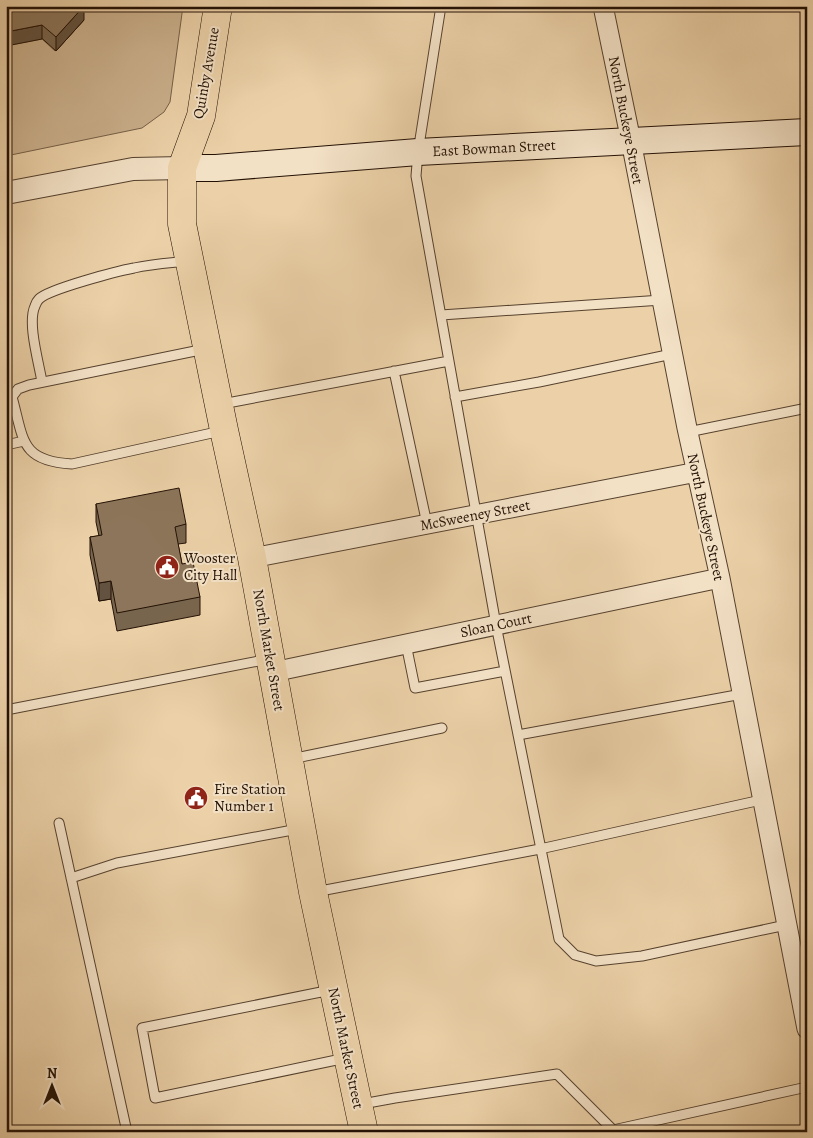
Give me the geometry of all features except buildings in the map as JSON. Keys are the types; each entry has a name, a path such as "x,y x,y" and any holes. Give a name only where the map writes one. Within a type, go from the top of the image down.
{"main road":[{"name":"Quinby Avenue","path":"182,168 201,116 218,6"},
{"name":"East Bowman Street","path":"182,168 216,168 418,152 629,129 807,132"},
{"name":"North Market Street","path":"182,168 182,224 252,558 312,892 364,1132"}],"street":[{"name":"North Buckeye Street","path":"603,6 629,129 672,354 720,578 761,800 807,1029"},
{"path":"6,192 133,169 182,168"},
{"name":"McSweeney Street","path":"252,558 697,472"},
{"name":"Sloan Court","path":"272,666 406,644 720,578"}],"lane":[{"path":"441,6 418,152 416,176 496,625 559,939 576,956 596,961 642,956 786,925"},
{"path":"42,382 33,327 33,314 39,299 56,291 115,272 137,267 190,261"},
{"path":"441,315 662,300"},
{"path":"208,349 42,382 18,389 9,398 24,441 35,456 53,463 72,464 222,417 394,371 449,361"},
{"path":"455,397 539,382 672,354"},
{"path":"394,371 427,524"},
{"path":"688,432 807,408"},
{"path":"6,445 24,441"},
{"path":"406,644 415,688 505,671"},
{"path":"6,710 272,666"},
{"path":"518,735 742,694"},
{"path":"289,760 442,728"},
{"path":"312,892 540,849 761,800"},
{"path":"59,824 127,1132"},
{"path":"71,878 117,863 301,829"},
{"path":"333,990 142,1028 155,1098 348,1058"},
{"path":"358,1105 557,1074 613,1130 643,1128 807,1087"}],"shaded area":[{"path":"76,6 183,6 170,102 164,112 142,128 6,156 6,46 42,39 55,51"}],"place":[{"name":"Wooster City Hall","path":"167,567"},
{"name":"Fire Station Number 1","path":"196,798"}]}
